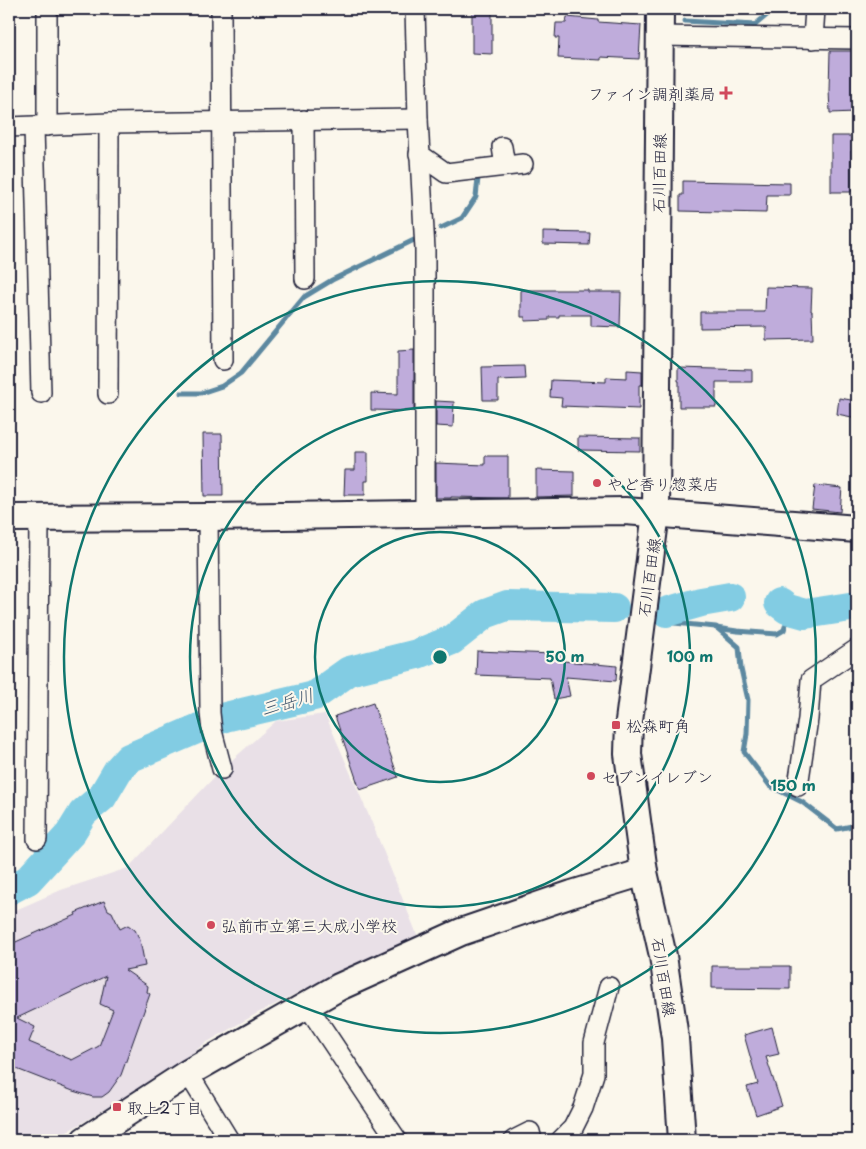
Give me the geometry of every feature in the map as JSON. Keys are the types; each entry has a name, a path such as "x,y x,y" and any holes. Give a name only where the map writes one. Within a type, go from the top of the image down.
{"street":[{"path":"41,393 40,126 47,9"},
{"path":"221,9 222,360"},
{"path":"415,9 419,154 425,250 426,514"},
{"name":"石川百田線","path":"660,9 656,513 630,713 628,754 644,872 663,956 675,1038 682,1140"},
{"path":"813,39 815,9"},
{"path":"660,36 857,39"},
{"path":"9,127 109,123 418,119"},
{"path":"304,120 305,279"},
{"path":"108,394 109,123"},
{"path":"502,148 505,166"},
{"path":"419,154 446,173 523,164"},
{"path":"9,518 625,511 857,529"},
{"path":"208,517 211,722 222,769"},
{"path":"37,839 39,518"},
{"path":"798,786 808,720 811,680 857,649"},
{"path":"85,1140 188,1073 339,987 461,932 572,894 644,872"},
{"path":"561,1140 573,1128 583,1108 594,1074 594,1043 609,987"},
{"path":"306,1006 397,1140"},
{"path":"188,1073 229,1140"},
{"path":"514,1140 530,1132 532,1140"}],"shaded area":[{"name":"弘前市立第三大成小学校","path":"325,714 418,937 344,969 256,1014 204,1044 174,1068 53,1140 9,1140 9,913 61,890 128,868 222,769 276,721"}],"building":[{"path":"472,9 492,9 492,54 472,53"},
{"path":"567,17 598,20 598,22 641,25 639,59 601,57 601,60 558,58 559,38 555,38 556,23 566,23"},
{"path":"830,51 857,51 857,68 853,68 855,112 830,113"},
{"path":"831,136 857,136 857,151 851,151 851,192 831,192"},
{"path":"683,181 790,183 790,195 767,195 766,213 680,211 680,195 683,195"},
{"path":"543,232 590,233 589,245 543,244"},
{"path":"766,287 812,288 813,339 766,340 766,327 700,328 700,312 765,312"},
{"path":"521,290 621,292 620,327 591,326 591,315 559,315 559,317 549,317 549,320 525,321 525,317 521,317"},
{"path":"414,350 414,411 371,410 371,393 398,394 398,351"},
{"path":"524,366 525,379 498,380 498,400 483,400 482,367"},
{"path":"678,368 752,370 752,382 716,382 716,407 679,407"},
{"path":"627,370 642,371 642,385 639,385 639,409 561,406 562,398 550,397 551,380 606,382 606,377 627,378"},
{"path":"839,398 857,401 857,418 837,414"},
{"path":"436,401 454,402 453,427 436,426"},
{"path":"203,434 222,434 223,496 204,496"},
{"path":"578,437 640,438 640,451 578,450"},
{"path":"355,452 368,452 368,481 365,481 365,495 344,495 345,470 355,470"},
{"path":"485,456 508,456 508,498 436,498 436,463 485,465"},
{"path":"536,470 574,471 574,496 536,497"},
{"path":"815,485 842,488 840,512 812,509"},
{"path":"477,651 561,653 563,661 617,666 616,681 566,677 570,696 554,699 550,678 476,675"},
{"path":"373,703 398,777 360,790 335,716"},
{"path":"104,901 120,929 128,925 135,930 140,940 145,966 125,970 148,986 147,992 150,994 121,1075 109,1092 102,1097 93,1097 73,1091 9,1066 9,945 76,915 75,913","holes":["106,976 100,1004 113,1010 99,1046 72,1060 29,1042 35,1027 17,1018"]},
{"path":"712,966 790,966 790,989 712,988"},
{"path":"772,1027 779,1054 766,1057 782,1106 756,1115 747,1087 758,1084 744,1035"}],"waterway":[{"path":"685,21 755,25 774,9"},
{"path":"441,228 462,218 476,197 478,178"},
{"path":"181,393 201,393 222,386 241,373 304,297 332,280 414,240"},
{"path":"666,612 701,602 730,597"},
{"path":"779,603 787,609 805,614 857,606"},
{"name":"三岳川","path":"9,890 28,880 70,834 83,813 102,797 118,770 129,758 225,717 314,696 349,671 417,654 452,640 485,614 507,606 614,608"},
{"path":"716,628 777,634 784,630 788,617 795,612"},
{"path":"674,623 716,627 739,647 741,669 748,700 747,734 744,752 770,786 802,802 837,829 857,825"}],"place":[{"name":"ファイン調剤薬局","path":"726,93"},
{"name":"やど香り惣菜店","path":"597,483"},
{"name":"松森町角","path":"616,725"},
{"name":"セブンイレブン","path":"591,776"},
{"name":"弘前市立第三大成小学校","path":"211,925"},
{"name":"取上2丁目","path":"117,1107"}]}
